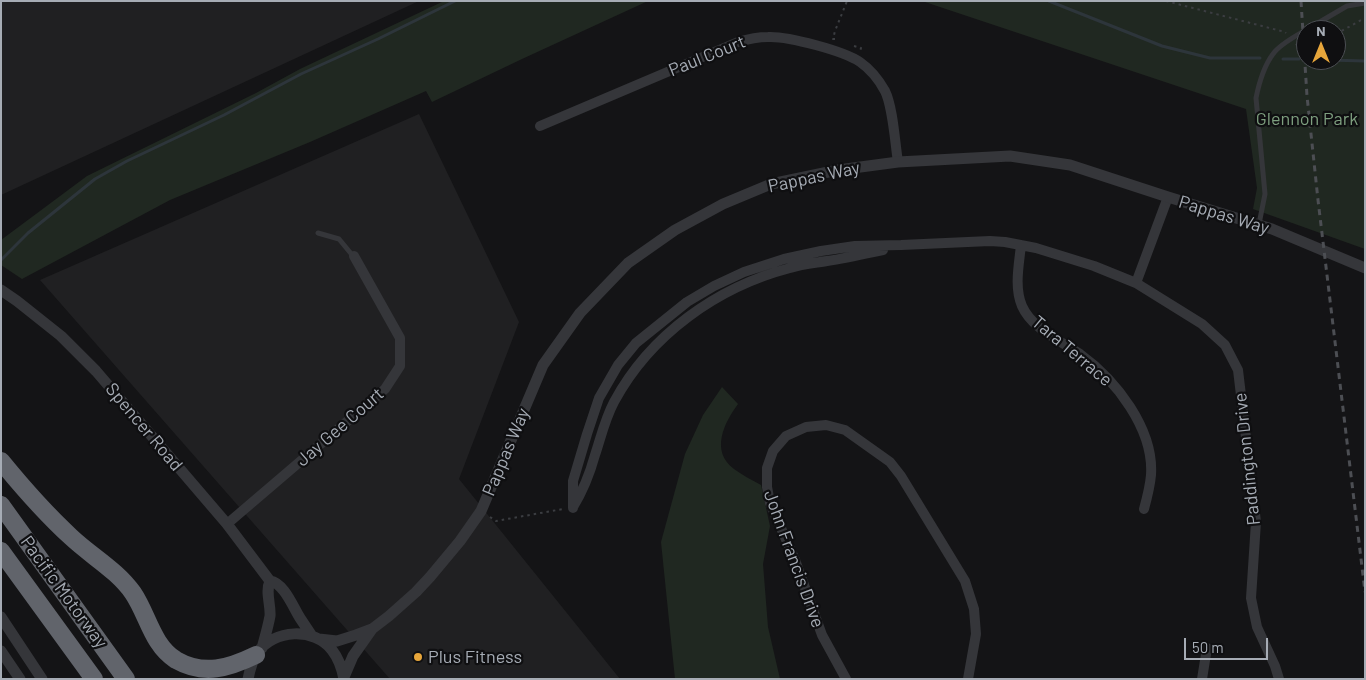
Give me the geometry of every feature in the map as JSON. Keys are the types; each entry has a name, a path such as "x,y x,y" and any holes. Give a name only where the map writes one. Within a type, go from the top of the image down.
{"highway":[{"path":"1,461 59,526 108,567 134,593 157,639 175,659 199,668 225,668 241,662 259,651"},
{"name":"Pacific Motorway","path":"1,505 126,679"},
{"name":"Pacific Motorway","path":"1,551 94,679"}],"street":[{"name":"Paul Court","path":"540,126 738,42 754,38 786,38 850,56 868,68 879,80 886,92 890,105 898,162"},
{"name":"Pappas Way","path":"344,678 353,656 372,629 396,610 430,577 460,541 481,511 543,365 580,313 628,262 675,230 723,204 771,184 838,170 898,162 1010,156 1070,165 1272,229 1365,268"},
{"path":"1136,283 1168,197"},
{"name":"Paddington Drive","path":"573,508 573,481 599,398 618,365 636,343 687,302 714,286 744,272 784,259 855,246 990,241 1036,248 1094,266 1136,283 1202,324 1225,345 1238,370 1256,522 1251,598 1257,627 1279,679"},
{"name":"Paddington Drive","path":"573,508 581,494 608,415 629,377 648,352 694,311 724,293 761,277 791,267 854,257 901,245"},
{"name":"Tara Terrace","path":"1021,245 1017,281 1018,296 1023,308 1045,332 1095,366 1115,387 1130,407 1144,434 1150,455 1151,476 1144,509"},
{"name":"Jay Gee Court","path":"227,524 385,389 400,366 400,338 354,256"},
{"name":"Spencer Road","path":"1,290 61,336 96,371 227,524 270,581 275,582 288,597 316,637 332,649 340,662 344,678"},
{"name":"John Francis Drive","path":"846,679 822,635 795,560 770,503 767,487 767,468 773,451 786,436 806,427 826,425 845,430 890,462 901,476 965,580 974,609 976,634 968,679"},
{"path":"248,679 250,667 259,651 270,615 267,588 270,581"},
{"path":"1,617 42,679"},
{"name":"Pappas Way","path":"259,651 272,639 285,634 298,633 337,640 372,629"},
{"path":"1202,679 1207,648"},
{"path":"1,651 20,679"},
{"path":"32,679 33,665"}],"lane":[{"path":"1323,20 1347,6 1365,3"},
{"path":"1259,225 1265,194 1256,98 1259,84 1274,52 1296,36"},
{"path":"318,233 339,239 354,256"}],"path":[{"path":"843,42 833,39 847,1"},
{"path":"1166,1 1284,32 1296,45"},
{"path":"1346,28 1365,18"},
{"path":"852,45 861,48 856,60"},
{"path":"481,511 496,521 573,508"}],"shaded area":[{"path":"1,1 419,1 1,195"},
{"path":"419,114 519,322 459,479 620,679 390,679 40,280"}],"green space":[{"path":"444,1 648,1 432,102 426,91 170,200 22,279 1,265 1,240 87,176 256,93 300,69"},
{"name":"Glennon Park","path":"922,1 1365,1 1365,249 1253,209 1257,188 1246,109"},
{"path":"722,387 738,404 724,428 721,446 723,454 727,462 734,469 761,485 770,526 763,564 768,627 780,679 675,679 661,542 685,454 703,415"}],"waterway":[{"path":"1,260 28,233 95,179 127,161 224,115 301,74 455,1"},
{"path":"1049,1 1162,46 1210,58 1260,58"},
{"path":"1283,59 1296,59"},
{"path":"1346,60 1365,61"}],"railway":[{"path":"1301,1 1307,96 1318,200 1365,592"}],"place":[{"name":"Plus Fitness","path":"418,657"}]}
